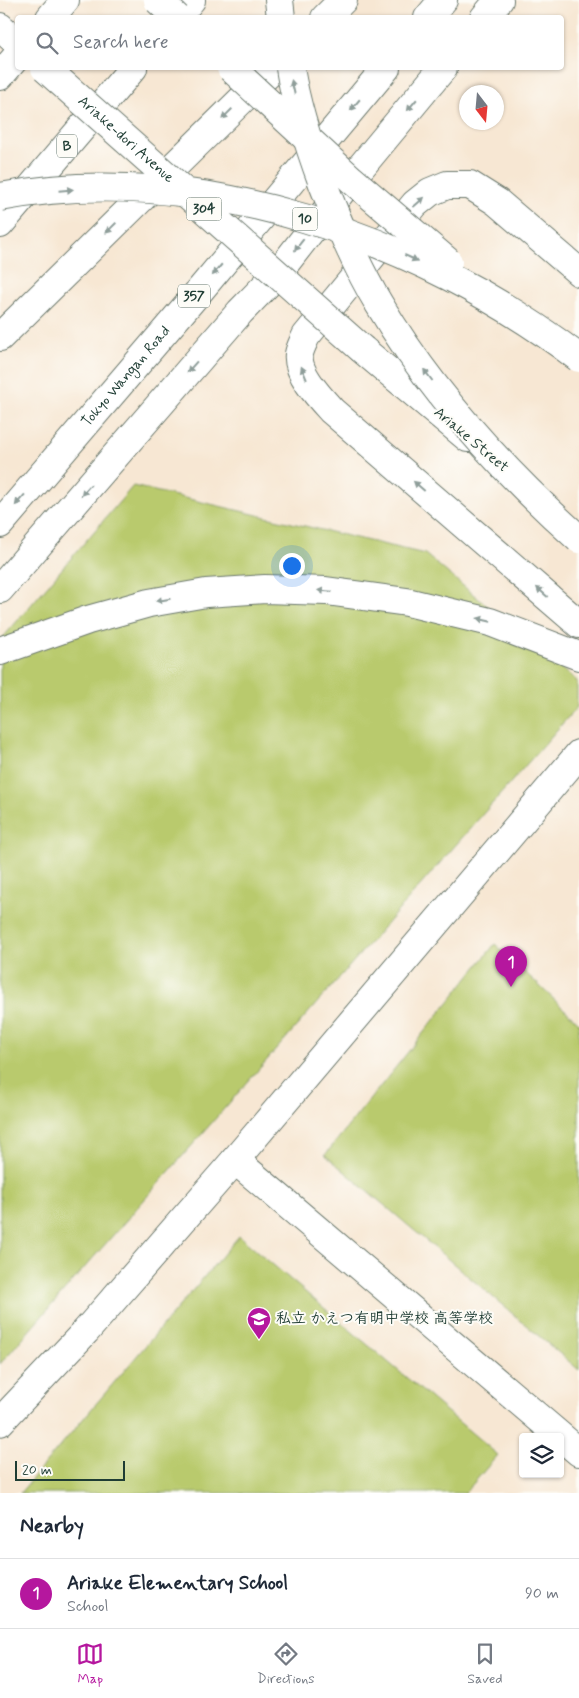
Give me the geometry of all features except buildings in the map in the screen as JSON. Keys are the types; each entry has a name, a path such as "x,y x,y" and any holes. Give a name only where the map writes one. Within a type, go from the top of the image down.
{"main road":[{"path":"52,15 65,0"},
{"path":"158,0 173,15"},
{"path":"178,15 191,0"},
{"path":"279,0 281,15"},
{"path":"328,15 342,0"},
{"path":"430,15 443,0"},
{"path":"486,15 499,0"},
{"path":"0,27 15,40"},
{"path":"0,76 15,58"},
{"name":"Ariake-dori Avenue","path":"47,70 363,350"},
{"name":"B","path":"0,224 131,70"},
{"path":"233,70 351,179 579,373"},
{"path":"0,337 272,70"},
{"name":"10","path":"290,70 292,85 308,142 321,179 350,248 378,303 414,358 458,415 552,515 579,539"},
{"name":"Tokyo Wangan Road","path":"0,524 196,295 384,70"},
{"path":"0,589 240,312 277,274 351,179 441,70"},
{"path":"579,272 497,202 470,185 447,186 430,192 415,204 306,336 298,355 304,374 313,390 332,411 579,624"},
{"name":"10","path":"0,197 78,189 137,189 202,195 266,208 334,227 405,255 463,284 522,318 579,358"},
{"name":"Ariake Street","path":"363,350 579,531"},
{"path":"0,651 88,620 149,603 206,593 264,589 326,591 407,602 490,622 579,656"},
{"path":"0,1422 86,1331 235,1160 579,754"},
{"path":"235,1160 579,1452"}],"green space":[{"path":"133,486 425,554 577,681 577,707 0,1364 0,641"},
{"path":"495,944 579,1023 579,1370 325,1155"},
{"name":"私立 かえつ有明中学校 高等学校","path":"239,1236 498,1455 465,1493 20,1493"}],"place":[{"name":"Ariake Elementary School","path":"511,987"},
{"name":"私立 かえつ有明中学校 高等学校","path":"259,1340"}]}
